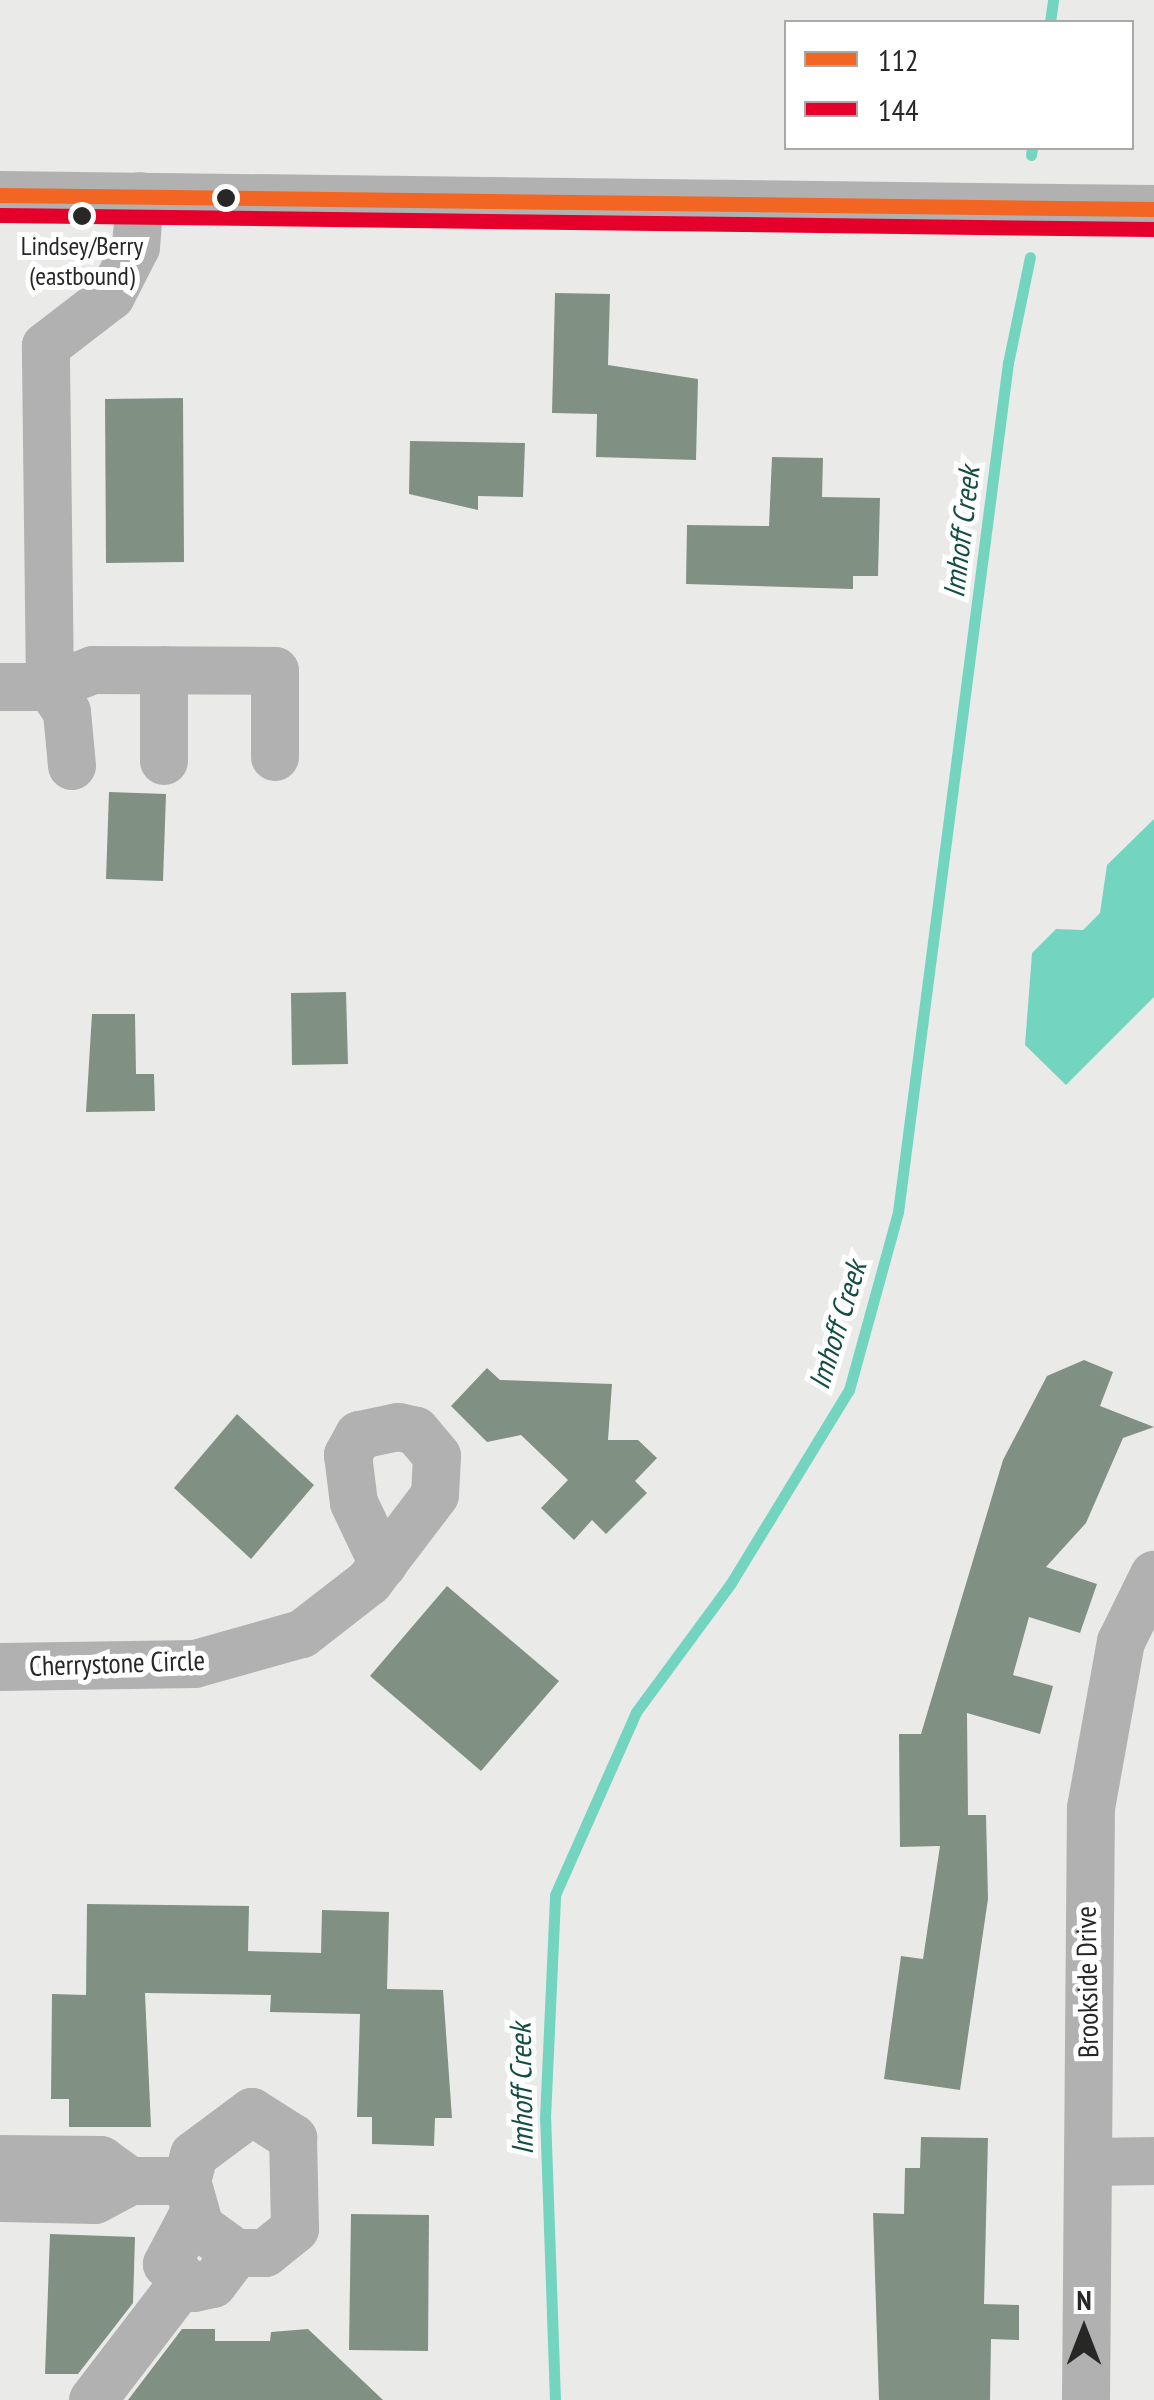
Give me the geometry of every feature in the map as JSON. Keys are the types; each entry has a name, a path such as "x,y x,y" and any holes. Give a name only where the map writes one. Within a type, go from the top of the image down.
{"street":[{"path":"0,196 1154,209"},
{"path":"72,766 67,712 50,687 46,346 111,296 136,247 140,196"},
{"path":"0,687 50,687 93,670 275,671 276,757"},
{"path":"164,670 164,761"},
{"name":"Cherrystone Circle","path":"0,1667 129,1668 258,1652 341,1610 383,1564"},
{"name":"Brookside Drive","path":"1086,2400 1091,1808 1121,1642 1154,1576"},
{"path":"0,2160 101,2160 130,2181 191,2197 216,2245 236,2253 265,2253 295,2229 293,2138 252,2112 194,2155 191,2197 168,2248 167,2264 186,2280 213,2284 236,2253"},
{"path":"1090,2162 1154,2161"},
{"path":"0,2198 95,2200 130,2181"},
{"path":"93,2400 186,2280"}],"shaded area":[{"path":"1154,819 1154,997 1066,1085 1025,1045 1032,953 1056,929 1083,930 1100,913 1107,865"}],"building":[{"path":"555,293 610,294 608,365 698,379 696,460 596,457 597,414 552,413"},
{"path":"183,398 184,562 106,563 105,399"},
{"path":"410,441 525,443 523,497 478,496 478,510 409,494"},
{"path":"772,457 823,458 822,497 880,498 878,576 853,576 853,589 686,584 687,525 769,526"},
{"path":"109,792 166,794 163,881 106,879"},
{"path":"346,992 348,1064 292,1065 291,993"},
{"path":"92,1014 135,1014 136,1074 154,1074 155,1111 86,1112"},
{"path":"1084,1360 1113,1372 1100,1406 1154,1427 1123,1438 1086,1523 1046,1567 1097,1584 1080,1633 1029,1617 1013,1675 1053,1686 1040,1734 967,1713 968,1815 986,1815 988,1899 960,2090 884,2079 901,1956 923,1959 940,1846 900,1847 899,1734 921,1734 1003,1460 1047,1376"},
{"path":"487,1368 500,1380 612,1384 608,1440 638,1440 657,1458 635,1481 647,1493 606,1534 592,1520 574,1540 541,1508 568,1480 521,1435 487,1442 451,1406"},
{"path":"237,1414 314,1485 251,1559 174,1488"},
{"path":"447,1586 559,1681 481,1771 370,1676"},
{"path":"87,1904 249,1906 248,1951 321,1953 322,1910 389,1912 387,1989 443,1990 452,2118 435,2118 434,2146 372,2144 372,2117 357,2117 360,2014 270,2012 271,1995 145,1993 151,2127 69,2127 69,2099 51,2099 52,1994 86,1995"},
{"path":"921,2137 988,2138 984,2304 1019,2305 1019,2340 991,2339 990,2400 879,2400 873,2213 904,2214 905,2168 920,2168"},
{"path":"351,2214 429,2215 428,2351 349,2350"},
{"path":"50,2234 135,2237 133,2303 78,2374 45,2374"},
{"path":"182,2329 215,2329 215,2341 270,2341 271,2332 308,2329 383,2400 128,2400"}],"waterway":[{"name":"Imhoff Creek","path":"1050,20 1053,0"},
{"name":"Imhoff Creek","path":"1031,155 1032,150"},
{"name":"Imhoff Creek","path":"555,2400 545,2118 555,1895 636,1712 731,1583 849,1390 898,1212 1008,363 1030,257"}],"transit line":[{"name":"112","path":"0,195 1154,209"},
{"name":"144","path":"0,215 1154,229"}],"place":[{"name":"Lindsey/Berry (eastbound)","path":"82,216"}]}
